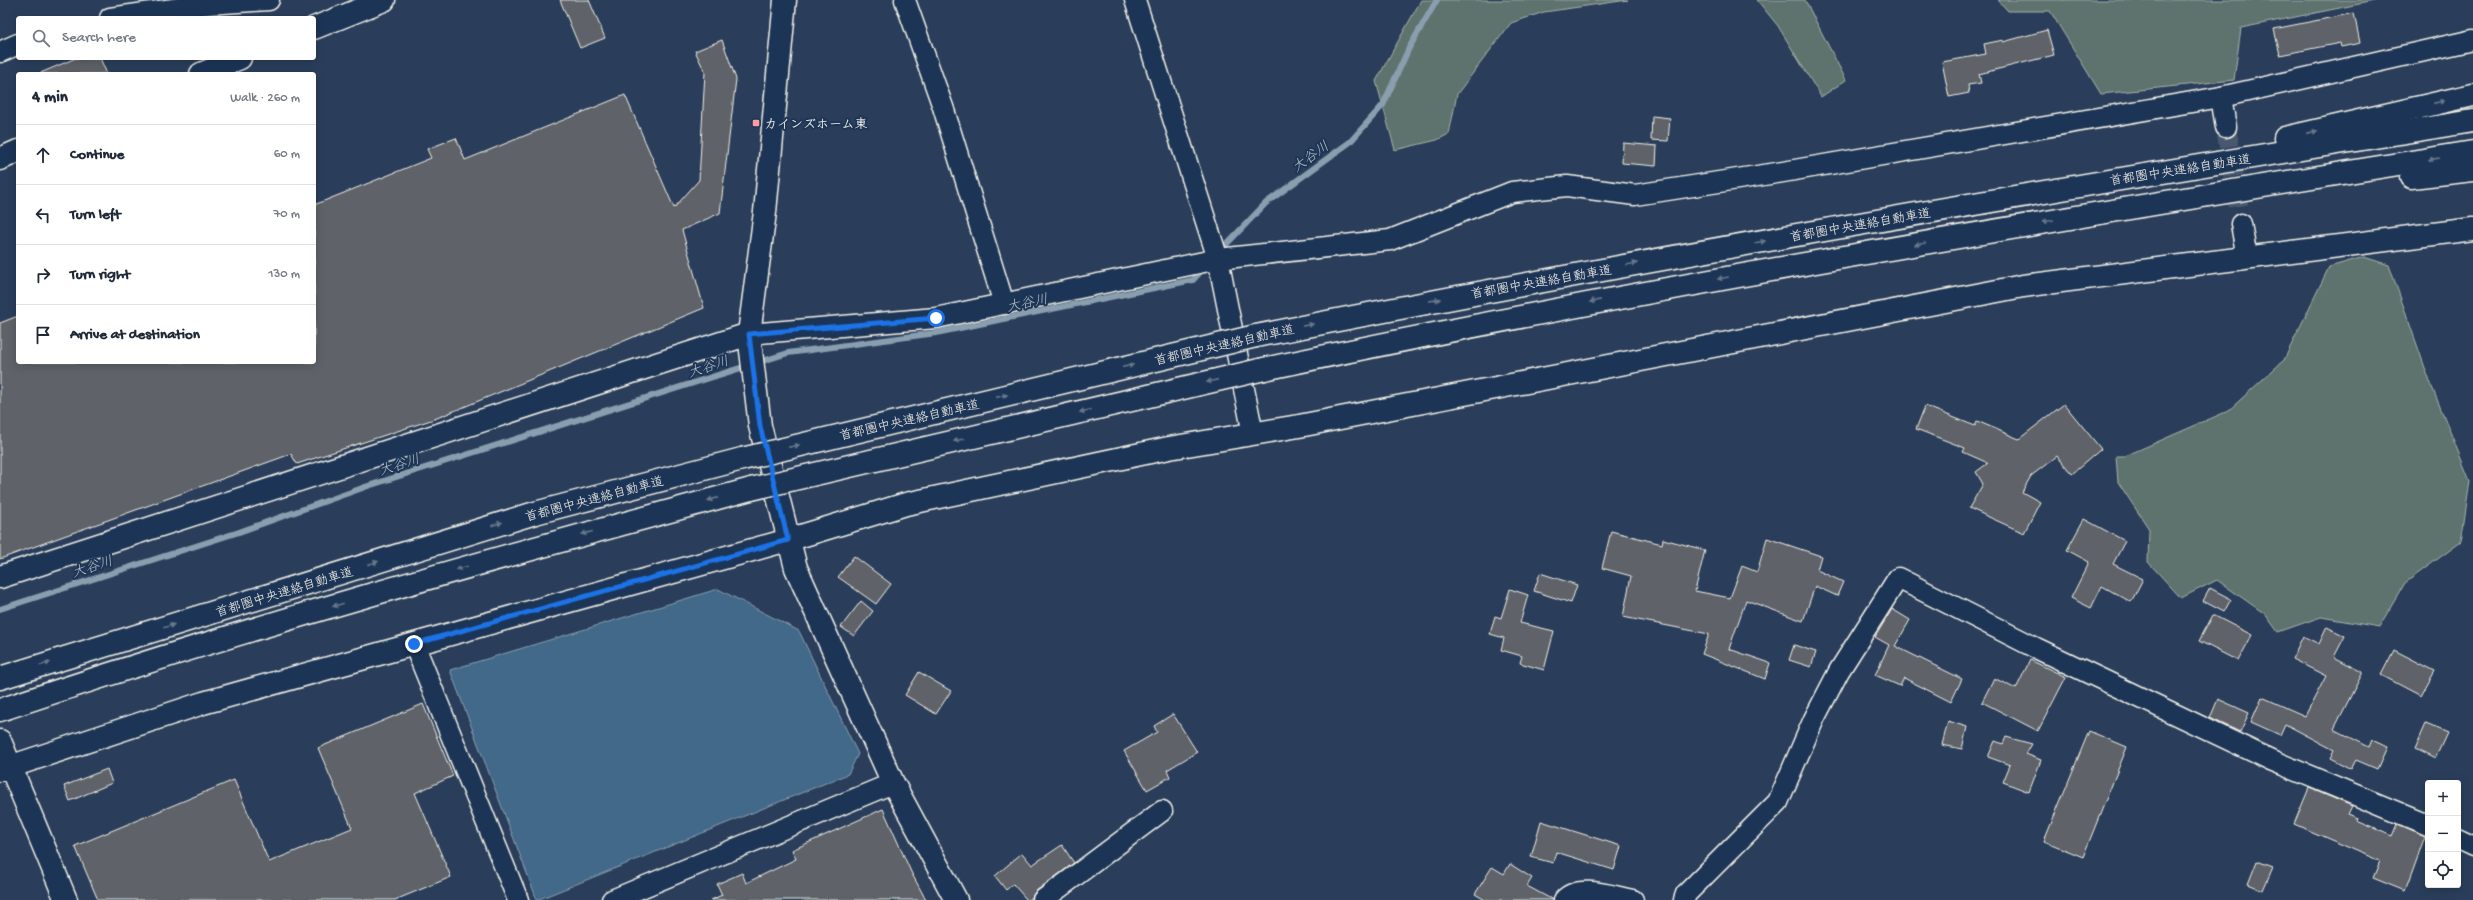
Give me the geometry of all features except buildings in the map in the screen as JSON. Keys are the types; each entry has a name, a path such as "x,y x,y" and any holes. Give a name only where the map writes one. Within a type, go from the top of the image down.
{"main road":[{"path":"316,27 384,0"},
{"path":"785,0 765,212 749,334 760,426 796,568 893,783 956,900"},
{"path":"205,72 231,60"},
{"path":"2084,184 2473,95"},
{"name":"首都圏中央連絡自動車道","path":"4,677 535,513 742,459 1256,336 1448,298 2084,184 2473,121"},
{"path":"0,159 16,152"},
{"path":"9,707 285,620 542,545 751,489 1264,369 1631,294 2086,215 2473,152"},
{"path":"2086,215 2473,170"},
{"path":"5,768 203,703 788,540 906,504 1169,448 1253,434 2023,286 2473,229"},
{"path":"0,576 749,334"},
{"path":"0,741 5,768 66,900"}],"street":[{"path":"130,16 269,0"},
{"path":"905,0 943,107 1004,304"},
{"path":"1135,0 1218,259 1253,434"},
{"path":"749,334 936,318 1218,259 1390,240 1512,192 1567,186 1634,194 1783,172 2222,97 2473,40"},
{"path":"0,52 16,45"},
{"path":"2222,97 2226,127"},
{"path":"2241,224 2247,258"},
{"path":"1684,900 1686,894 1778,802 1814,719 1839,670 1898,578 2036,648 2271,760 2425,824"},
{"path":"414,644 518,900"},
{"path":"612,900 893,783"},
{"path":"1043,900 1162,811"},
{"path":"2461,840 2473,846"},
{"path":"1564,900 1568,896 1586,891 1633,900"}],"green space":[{"path":"1421,0 1628,0 1544,12 1511,23 1457,94 1449,134 1437,140 1395,150 1376,81"},
{"path":"1757,0 1805,0 1846,80 1821,97 1778,26"},
{"path":"1998,0 2379,0 2241,28 2234,80 2101,94 2050,11 2008,11"},
{"path":"2364,257 2389,265 2430,382 2470,481 2461,542 2405,583 2379,627 2321,617 2278,632 2265,614 2217,580 2181,598 2148,562 2149,529 2118,482 2116,456 2125,456 2228,411 2284,360 2329,267"}],"water":[{"path":"718,589 799,631 858,754 848,774 537,900 450,670"}],"waterway":[{"name":"大谷川","path":"1220,251 1266,203 1350,142 1383,105 1409,48 1437,0"},
{"name":"大谷川","path":"0,609 239,532 368,486 788,353 936,333 1193,280 1204,268"}],"tunnel":[{"path":"2226,127 2241,224"}],"place":[{"name":"カインズホーム東","path":"756,123"}],"route":[{"path":"414,644 788,540 760,426 749,334 936,318"}]}
